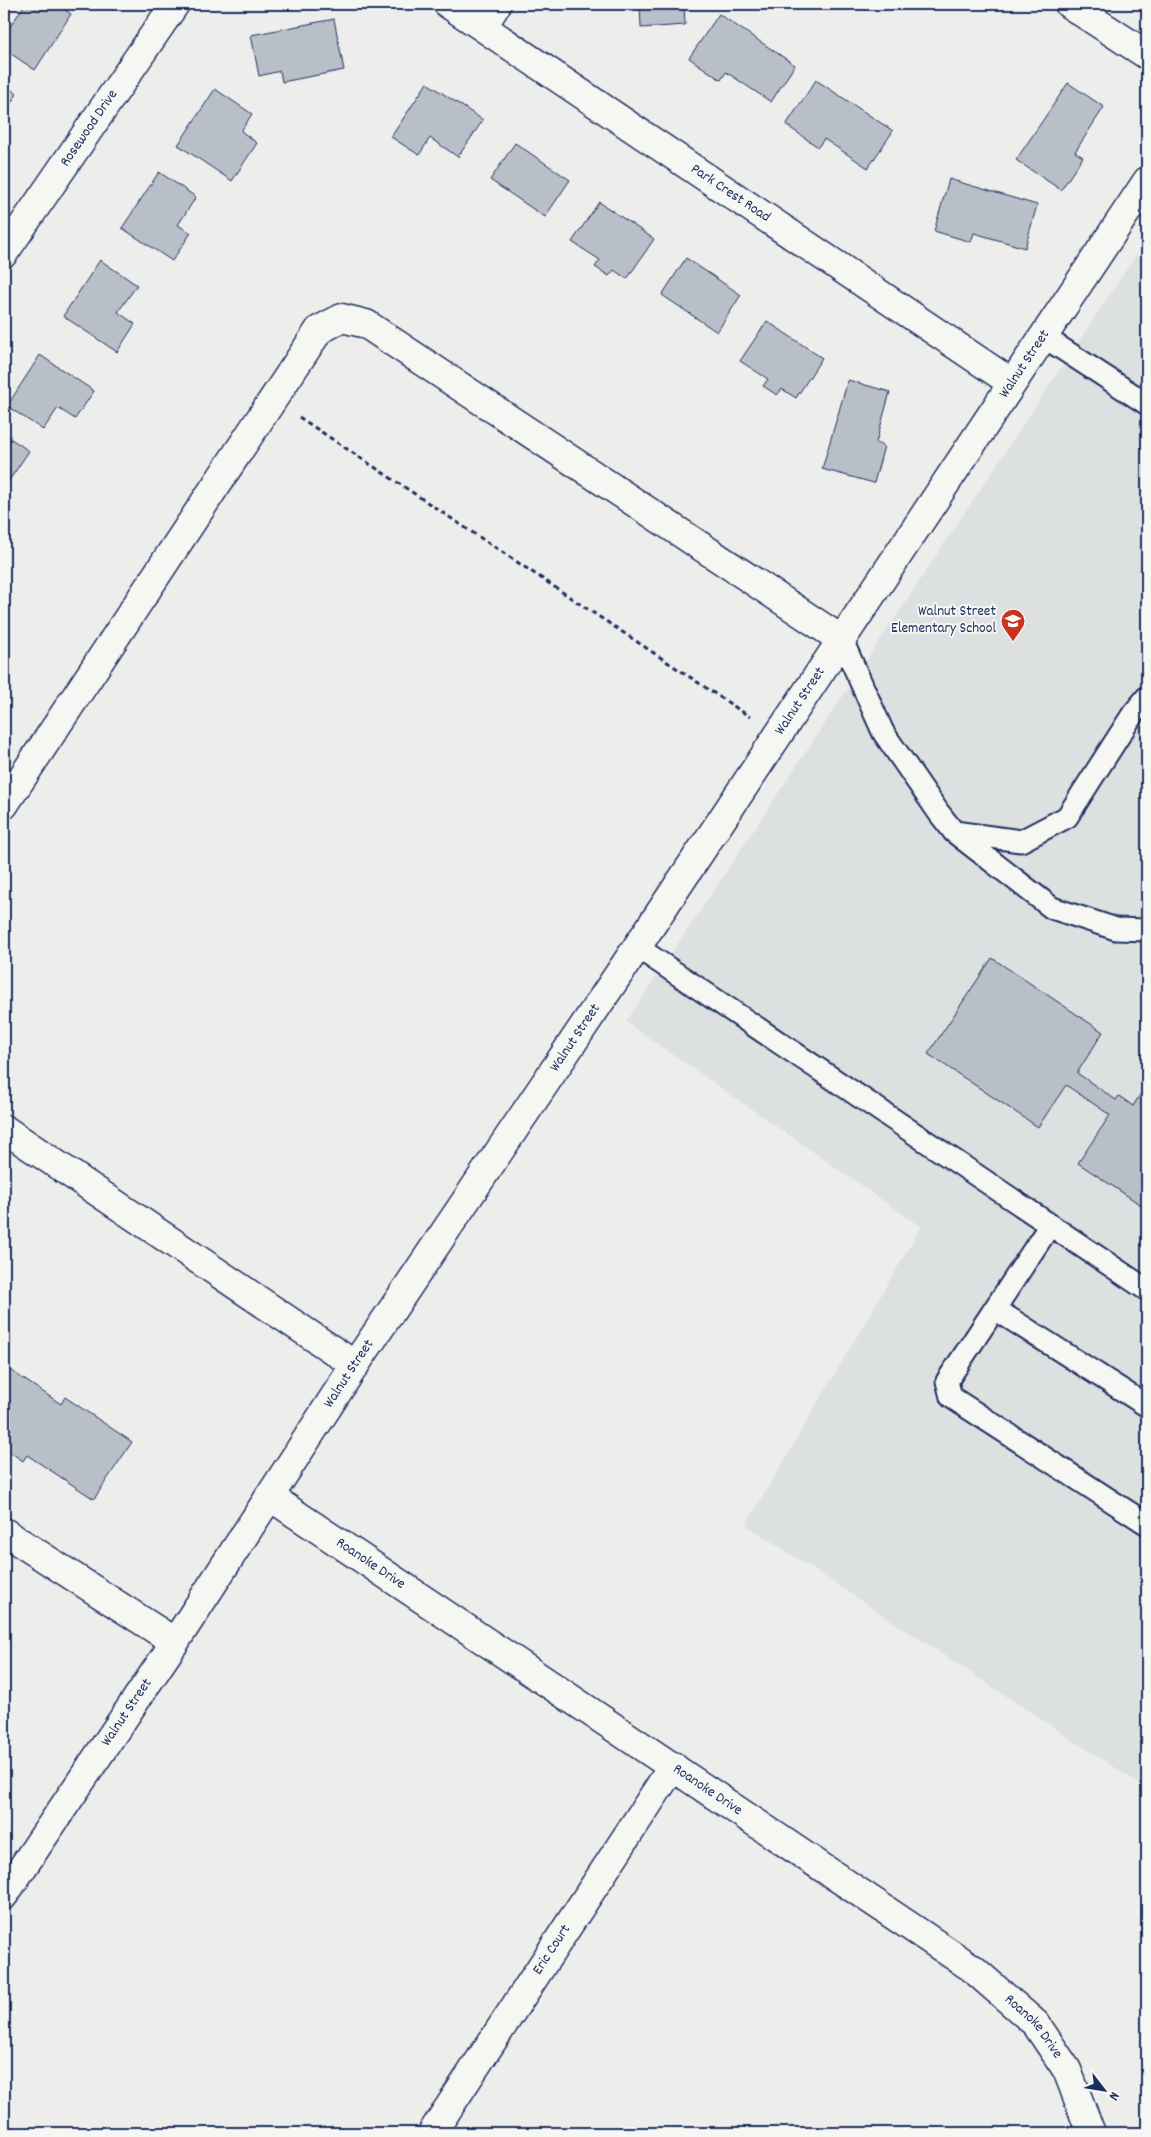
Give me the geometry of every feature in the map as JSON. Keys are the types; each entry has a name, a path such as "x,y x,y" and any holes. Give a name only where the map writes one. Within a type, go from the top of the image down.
{"street":[{"name":"Rosewood Drive","path":"4,253 175,4"},
{"name":"Park Crest Road","path":"448,4 1012,382"},
{"path":"483,26 497,4"},
{"path":"1070,4 1147,55"},
{"name":"Walnut Street","path":"4,1895 175,1642 355,1366 637,947 1147,181"},
{"path":"4,805 320,330 342,318 366,324 842,640"},
{"path":"4,1129 355,1366"},
{"name":"Roanoke Drive","path":"269,1496 972,1968 1036,2024 1067,2070 1091,2133"},
{"path":"4,1532 175,1642"},
{"name":"Eric Court","path":"432,2133 673,1766"}],"lane":[{"path":"1044,337 1147,404"},
{"path":"842,640 883,732 938,813 954,832 1052,908 1116,929 1147,930"},
{"path":"954,832 1021,841 1068,817 1133,714 1147,698"},
{"path":"637,947 1147,1290"},
{"path":"1050,1225 947,1381 951,1397 1147,1524"},
{"path":"995,1309 1147,1406"}],"path":[{"path":"273,400 750,717"}],"shaded area":[{"name":"Walnut Street Elementary School","path":"1136,255 1147,262 1147,1789 746,1525 921,1227 626,1022"}],"building":[{"path":"25,4 56,4 71,14 35,70 4,49 4,36"},
{"path":"640,4 684,4 685,25 641,28"},
{"path":"719,14 795,65 771,102 726,72 721,80 689,58"},
{"path":"334,19 344,70 282,82 280,71 259,76 251,35"},
{"path":"816,80 893,131 868,168 824,139 818,147 786,125"},
{"path":"427,83 483,120 458,157 430,138 419,155 391,137"},
{"path":"1068,83 1104,107 1075,152 1083,157 1061,190 1016,160"},
{"path":"4,84 17,94 4,114"},
{"path":"215,89 252,114 241,131 257,143 232,181 178,145"},
{"path":"515,143 570,180 545,217 490,180"},
{"path":"159,172 196,197 178,225 191,233 172,261 122,228"},
{"path":"949,179 1037,205 1025,248 974,233 971,242 934,231"},
{"path":"599,202 654,239 627,279 614,270 609,276 595,267 600,260 572,242"},
{"path":"686,258 741,295 717,332 662,295"},
{"path":"100,260 137,285 118,312 135,324 117,352 63,316"},
{"path":"767,321 822,358 796,398 782,389 777,395 763,386 768,379 740,361"},
{"path":"40,355 94,391 75,419 58,408 43,430 7,406"},
{"path":"848,380 890,392 876,443 884,446 874,483 822,469"},
{"path":"4,434 29,451 4,488"},
{"path":"992,958 1103,1032 1077,1073 1116,1100 1119,1096 1133,1106 1147,1084 1147,1209 1078,1163 1110,1115 1066,1085 1038,1127 928,1054"},
{"path":"4,1366 61,1404 65,1397 132,1442 94,1499 27,1455 23,1461 4,1448"}],"place":[{"name":"Walnut Street Elementary School","path":"1013,642"}]}
